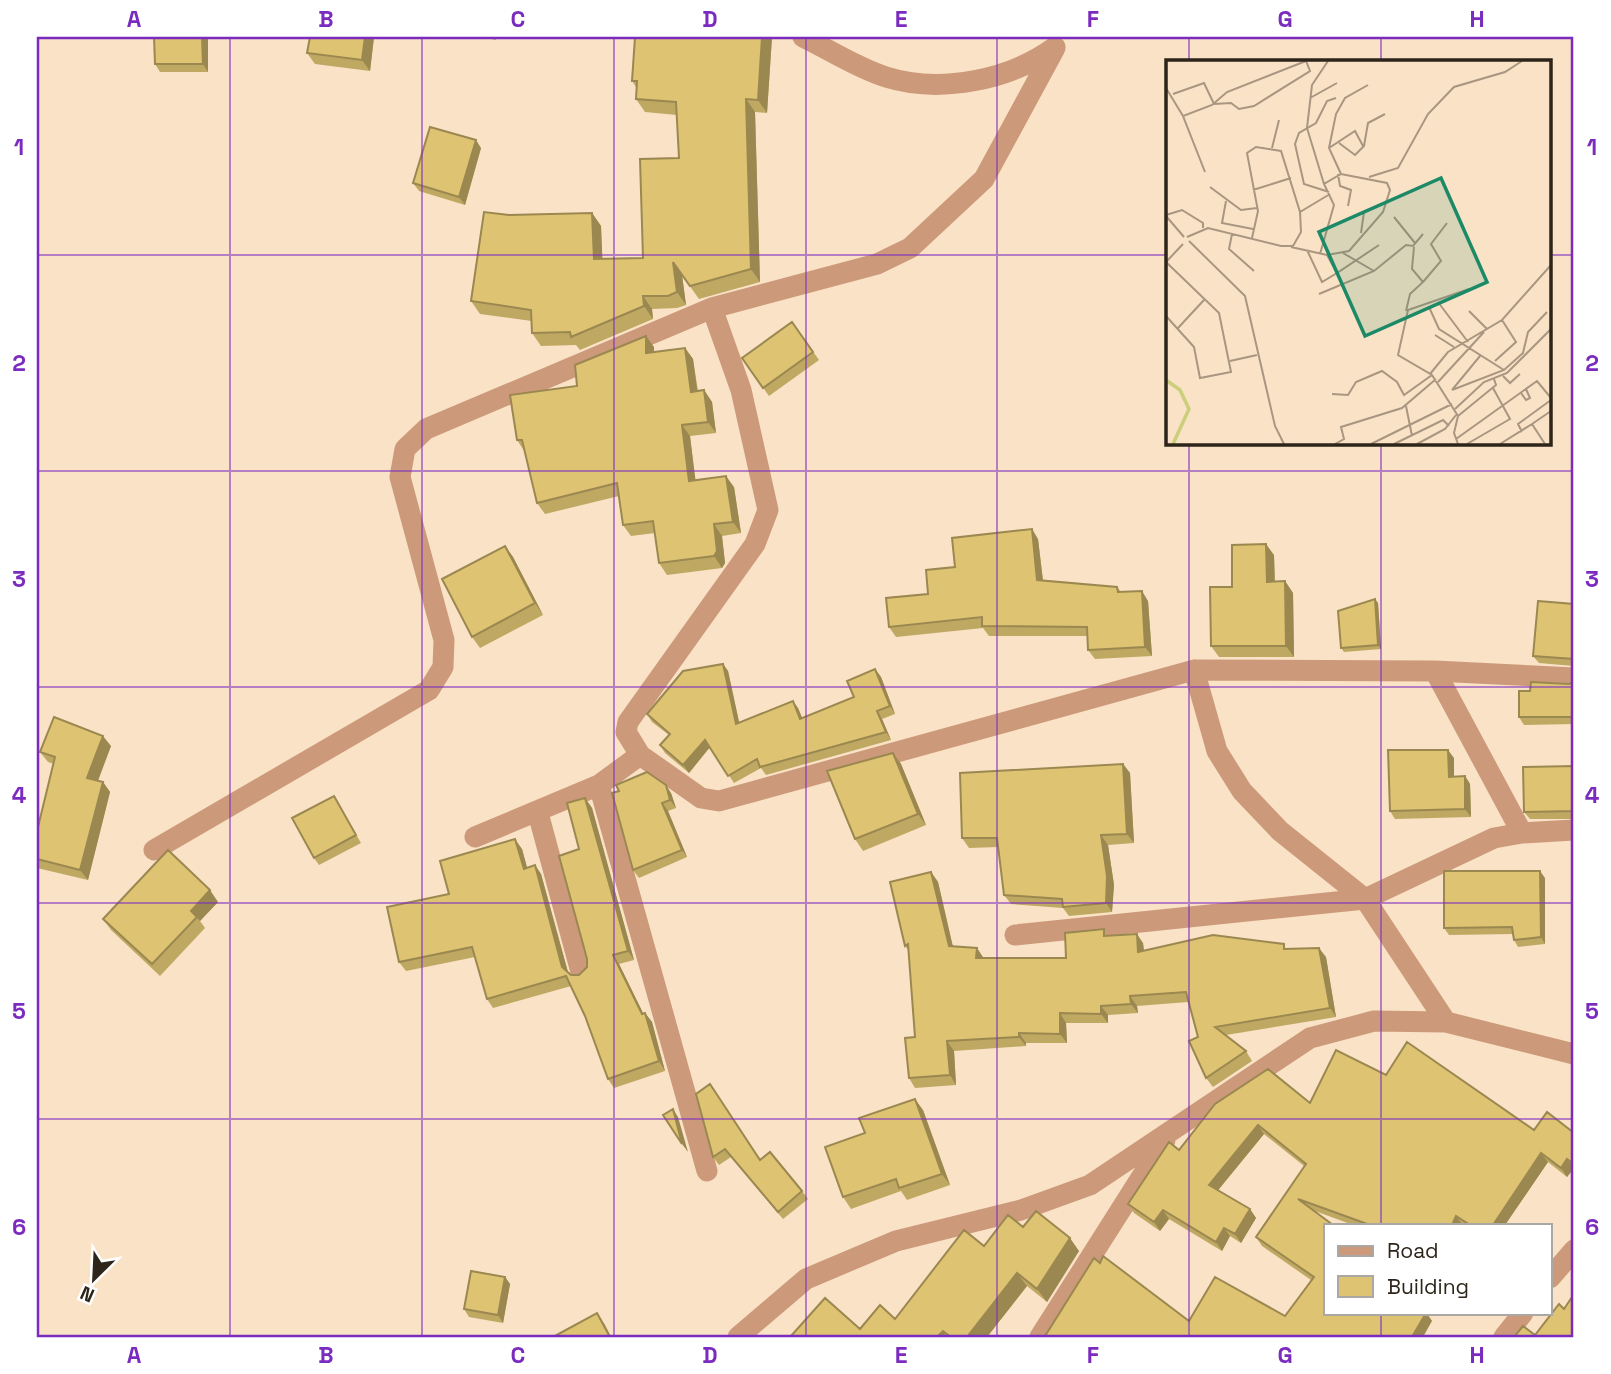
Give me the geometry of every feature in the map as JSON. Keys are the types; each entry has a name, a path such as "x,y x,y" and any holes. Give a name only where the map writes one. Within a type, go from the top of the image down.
{"street":[{"path":"803,37 886,77 947,85 1007,75 1058,43"},
{"path":"154,850 429,690 443,667 444,640 400,477 405,449 426,429 712,308 877,264 910,248 984,179 1058,43"},
{"path":"712,308 741,390 768,510 755,544 628,722 626,732 640,755 701,798 719,801 1194,670 1435,671 1574,678"},
{"path":"1194,670 1217,751 1242,791 1280,831 1365,899 1446,1022"},
{"path":"1435,671 1522,833"},
{"path":"475,837 538,813 599,785 640,755"},
{"path":"599,785 707,1171"},
{"path":"538,813 581,972"},
{"path":"1015,935 1365,899 1494,838 1522,833 1574,830"},
{"path":"738,1337 806,1279 896,1241 1021,1210 1090,1185 1310,1038 1374,1021 1446,1022 1574,1054"},
{"path":"1040,1337 1170,1132"},
{"path":"1552,1276 1574,1250"},
{"path":"1504,1337 1522,1314"}],"building":[{"path":"154,37 202,37 203,64 155,64"},
{"path":"310,37 365,37 362,60 307,53"},
{"path":"635,37 762,37 758,100 746,99 751,269 690,286 673,262 677,292 668,296 643,296 644,306 571,337 570,332 532,333 531,310 471,301 484,212 509,215 592,213 594,259 643,258 640,159 679,158 676,102 636,99 637,81 632,81"},
{"path":"430,127 476,140 459,197 413,183"},
{"path":"792,322 813,352 763,388 742,358"},
{"path":"646,336 646,353 685,348 691,392 704,390 708,422 682,425 689,481 726,476 733,522 714,524 717,551 714,556 659,563 653,521 623,525 617,483 537,503 522,440 517,440 510,395 577,386 575,365"},
{"path":"1032,529 1037,580 1117,587 1118,592 1142,591 1145,647 1088,650 1087,627 982,626 982,617 889,627 886,598 928,594 926,570 955,567 952,538"},
{"path":"1266,544 1267,582 1285,581 1286,646 1211,646 1210,587 1232,587 1232,545"},
{"path":"505,546 535,603 472,637 442,579"},
{"path":"1375,599 1378,645 1341,648 1338,611"},
{"path":"1538,601 1574,604 1574,659 1533,656"},
{"path":"723,664 736,724 793,701 800,719 854,697 847,681 875,669 890,706 877,711 886,732 760,767 757,759 728,776 705,740 683,765 660,745 670,734 647,714 683,671"},
{"path":"1531,682 1574,682 1574,717 1519,717 1519,691 1530,691"},
{"path":"54,717 103,736 87,778 103,782 80,870 37,859 37,831 55,757 40,752"},
{"path":"1388,750 1448,750 1449,777 1465,776 1465,809 1390,811"},
{"path":"893,753 918,814 855,839 827,771"},
{"path":"1123,764 1127,834 1101,835 1107,876 1106,903 1063,907 1062,899 1004,895 997,838 962,838 960,773"},
{"path":"1574,766 1574,811 1524,812 1523,767"},
{"path":"647,772 666,785 670,800 662,803 682,850 633,870 612,793 619,791 616,785"},
{"path":"334,796 356,835 314,858 292,818"},
{"path":"585,798 628,951 613,955 642,1014 645,1013 659,1061 608,1079 585,1016 566,976 487,999 472,947 399,962 387,907 449,894 440,861 515,839 524,869 535,865 562,967 571,975 579,975 587,967 587,959 559,856 579,849 567,803"},
{"path":"168,850 210,890 191,911 197,917 152,964 103,919"},
{"path":"1444,871 1540,871 1541,937 1514,940 1512,927 1444,928"},
{"path":"931,872 949,946 977,948 976,958 1066,958 1065,933 1104,929 1104,936 1137,934 1138,952 1213,935 1284,944 1284,949 1319,948 1330,1008 1215,1027 1246,1051 1206,1078 1189,1041 1198,1037 1186,992 1130,996 1131,1004 1101,1006 1101,1014 1060,1013 1060,1034 1019,1033 1019,1037 947,1041 950,1075 909,1078 905,1038 915,1037 908,944 905,946 890,882"},
{"path":"1407,1042 1534,1130 1547,1112 1574,1133 1574,1164 1567,1159 1561,1168 1541,1153 1494,1224 1468,1224 1456,1216 1452,1224 1367,1224 1298,1199 1332,1224 1324,1224 1324,1314 1425,1314 1412,1337 1040,1337 1045,1336 1094,1258 1100,1263 1103,1256 1189,1321 1215,1277 1285,1316 1314,1277 1256,1237 1306,1164 1258,1125 1209,1185 1250,1209 1235,1234 1224,1228 1216,1242 1163,1210 1154,1222 1128,1204 1169,1142 1179,1150 1215,1104 1268,1069 1310,1103 1336,1050 1386,1075"},
{"path":"710,1084 760,1160 770,1152 802,1191 778,1212 725,1149 713,1157 696,1094"},
{"path":"915,1099 942,1174 899,1188 896,1179 843,1197 825,1147 865,1133 859,1118"},
{"path":"673,1109 682,1144 663,1115"},
{"path":"1036,1211 1070,1238 1037,1289 1017,1273 967,1337 951,1337 943,1331 937,1337 790,1337 825,1298 860,1329 880,1305 895,1319 964,1230 984,1246 1008,1215 1023,1227"},
{"path":"471,1271 505,1277 498,1315 464,1309"},
{"path":"1574,1294 1574,1337 1514,1337 1523,1326 1535,1335 1559,1304 1564,1309"},
{"path":"597,1313 610,1337 553,1337"}]}
